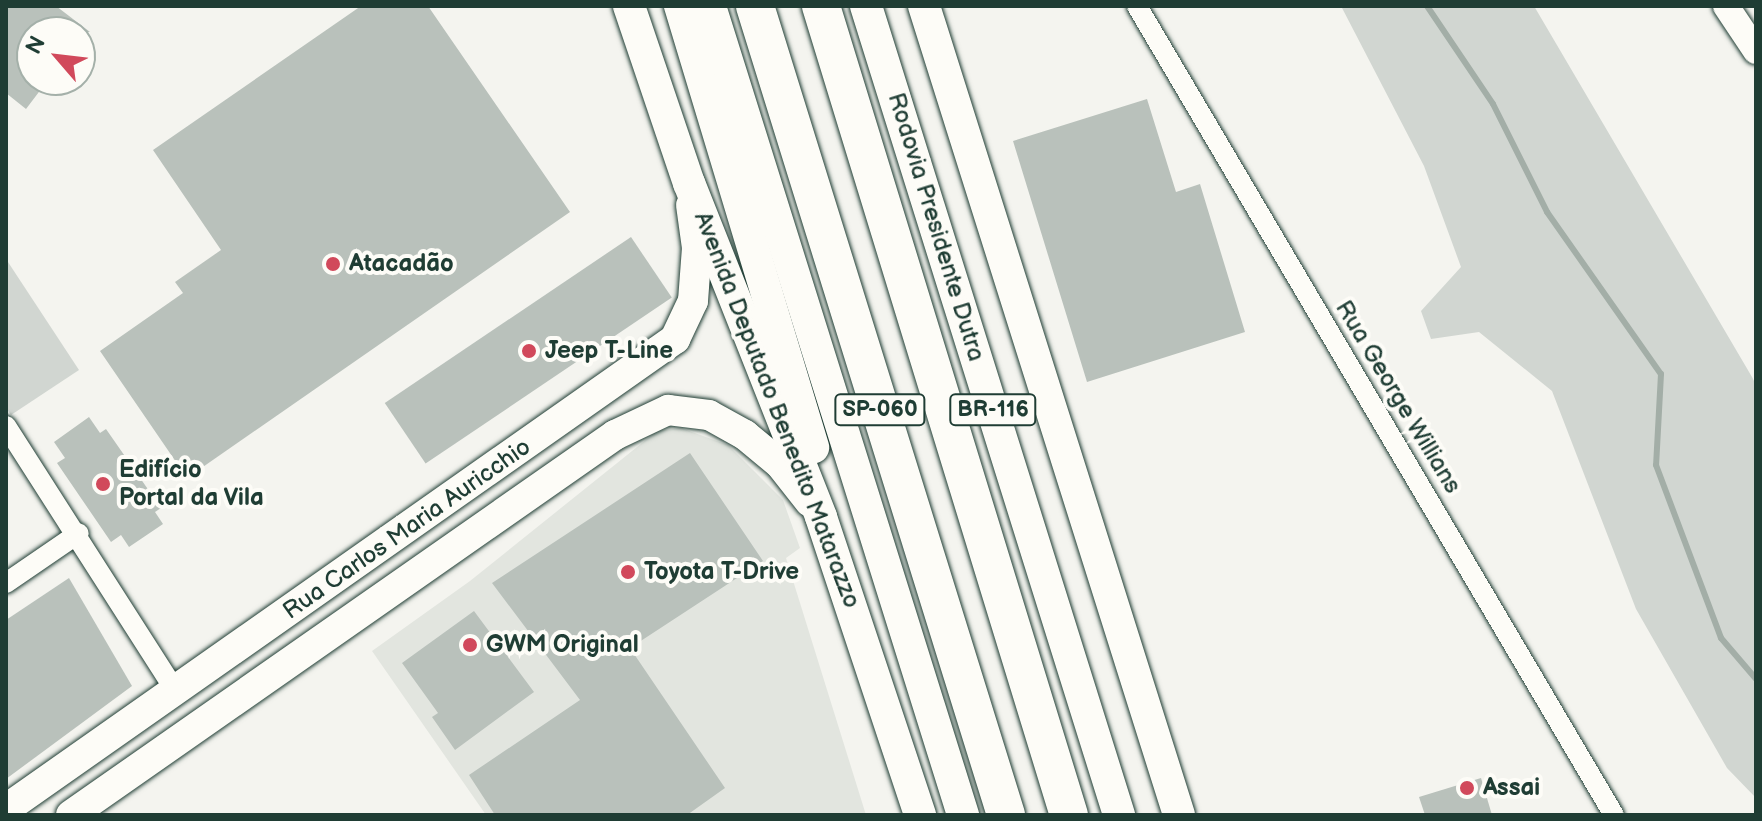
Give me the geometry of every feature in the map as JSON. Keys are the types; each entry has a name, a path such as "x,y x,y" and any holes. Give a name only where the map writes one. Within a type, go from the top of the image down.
{"highway":[{"name":"SP-060","path":"755,6 1006,815"},
{"name":"Rodovia Presidente Dutra","path":"821,6 1069,815"}],"main road":[{"name":"Avenida Deputado Benedito Matarazzo","path":"629,6 689,183 858,618 920,815"},
{"path":"680,6 786,351 858,618"},
{"path":"710,6 963,815"},
{"name":"Rodovia Presidente Dutra","path":"866,6 1119,815"},
{"path":"924,6 1179,815"},
{"name":"Rua Carlos Maria Auricchio","path":"6,809 675,339 693,301 697,248 689,183"},
{"name":"Rua Carlos Maria Auricchio","path":"71,815 615,435 668,410 709,415 745,435 780,464 821,517"},
{"path":"176,692 176,743"}],"street":[{"name":"Rua George Willians","path":"1137,6 1614,815"},
{"path":"1726,6 1756,51"},
{"path":"6,426 79,533 176,692"},
{"path":"6,583 79,533"}],"shaded area":[{"path":"1341,6 1534,6 1752,377 1756,385 1756,798 1727,768 1636,609 1552,391 1479,332 1431,339 1421,311 1461,267 1424,166"},
{"path":"6,259 79,370 11,415 6,408"},
{"path":"681,428 728,445 783,500 800,548 786,558 866,815 486,815 372,651 470,581 657,431"}],"building":[{"path":"6,6 56,6 69,16 16,16 16,96 36,96 26,109 6,93"},
{"name":"Atacadão","path":"361,6 428,6 570,212 187,478 100,351 183,293 175,282 221,250 153,150"},
{"path":"1147,99 1176,192 1200,184 1245,332 1087,382 1013,141"},
{"name":"Jeep T-Line","path":"631,237 672,298 426,464 385,403"},
{"name":"Edifício Portal da Vila","path":"89,417 100,433 106,429 161,508 155,512 163,524 129,547 121,535 111,542 57,463 65,458 54,442"},
{"path":"690,453 763,561 630,648 725,788 687,815 495,815 469,775 580,700 492,583"},
{"path":"69,578 132,686 6,779 6,620"},
{"path":"474,611 534,692 455,750 432,717 438,713 402,663"},
{"name":"Assai","path":"1481,778 1492,815 1425,815 1419,797"}],"waterway":[{"path":"1427,6 1493,104 1547,212 1661,374 1656,465 1721,638 1756,679"}],"place":[{"name":"Atacadão","path":"333,264"},
{"name":"Jeep T-Line","path":"529,351"},
{"name":"Edifício Portal da Vila","path":"103,484"},
{"name":"Toyota T-Drive","path":"628,572"},
{"name":"GWM Original","path":"470,645"},
{"name":"Assai","path":"1467,788"}]}
